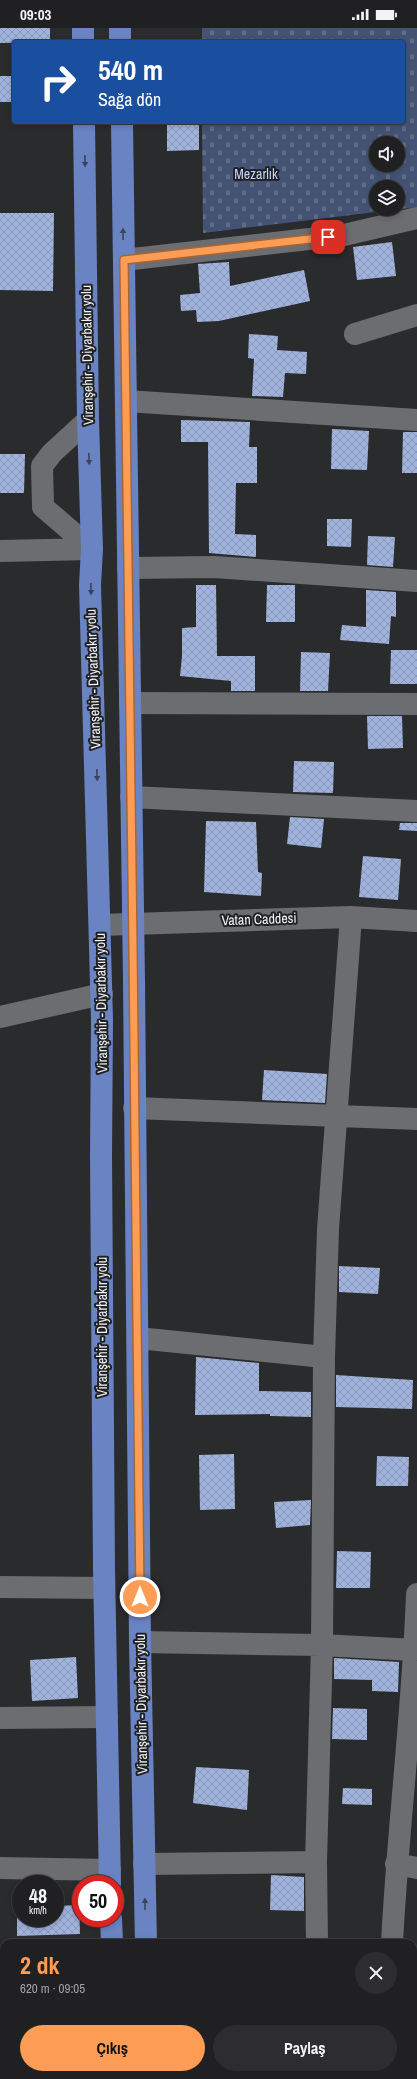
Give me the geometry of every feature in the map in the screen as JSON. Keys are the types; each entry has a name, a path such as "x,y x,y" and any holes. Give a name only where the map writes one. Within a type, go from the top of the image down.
{"main road":[{"path":"83,28 83,40"},
{"path":"120,28 120,40"},
{"name":"Viranşehir - Diyarbakır yolu","path":"84,124 88,420 92,549 90,585 102,994 101,1164 104,1588 110,1875"},
{"name":"Viranşehir - Diyarbakır yolu","path":"122,124 132,797 140,1642 146,1939"},
{"path":"111,1927 112,1939"}],"street":[{"path":"124,260 344,235 417,218"},
{"path":"355,334 417,315"},
{"path":"126,401 417,420"},
{"path":"88,420 52,453 42,466 43,507 92,549"},
{"path":"0,551 92,549"},
{"path":"128,568 214,567 417,580"},
{"path":"130,703 417,704"},
{"path":"132,797 417,811"},
{"path":"317,1939 316,1862 322,1645 324,1357 328,1229 350,917"},
{"name":"Vatan Caddesi","path":"100,925 350,917 417,921"},
{"path":"0,1017 102,994"},
{"path":"134,1108 417,1119"},
{"path":"138,1338 324,1357"},
{"path":"0,1587 104,1588"},
{"path":"392,1939 396,1864 415,1650 417,1594"},
{"path":"140,1642 322,1645 415,1650"},
{"path":"0,1718 107,1717"},
{"path":"144,1864 316,1862"},
{"path":"396,1864 417,1868"},
{"path":"0,1868 86,1875"}],"green space":[{"name":"Mezarlık","path":"202,28 417,28 417,207 405,208 405,180 369,180 369,213 203,233 202,124 405,124 405,40 202,40"}],"building":[{"path":"0,28 50,28 50,40 12,40 12,43 0,43"},
{"path":"0,76 12,76 12,102 0,102"},
{"path":"167,124 199,124 199,150 167,151"},
{"path":"0,213 54,213 53,291 0,290"},
{"path":"392,242 396,276 357,280 353,247"},
{"path":"229,262 230,286 304,270 310,301 219,321 197,322 196,310 181,311 180,295 200,293 198,264"},
{"path":"249,334 278,336 277,350 307,352 306,374 285,373 283,397 252,396 254,359 248,358"},
{"path":"181,420 250,422 249,447 257,447 257,483 236,483 235,534 256,535 256,557 209,553 208,442 181,442"},
{"path":"332,429 369,431 367,470 331,469"},
{"path":"403,432 417,432 417,473 402,473"},
{"path":"0,454 25,454 24,493 0,493"},
{"path":"327,519 352,519 351,547 327,546"},
{"path":"368,536 395,537 393,567 367,565"},
{"path":"196,585 216,585 217,656 255,656 255,691 231,691 231,681 180,676 182,628 196,627"},
{"path":"267,585 295,585 295,622 266,622"},
{"path":"366,590 396,592 396,617 391,616 389,644 340,640 342,625 366,627"},
{"path":"391,650 417,650 417,684 390,684"},
{"path":"301,652 330,653 328,691 300,691"},
{"path":"367,716 402,716 403,748 368,749"},
{"path":"294,761 334,762 333,793 293,792"},
{"path":"290,817 324,819 321,848 287,844"},
{"path":"206,821 256,822 258,872 262,873 261,896 204,892"},
{"path":"400,823 417,823 417,831 399,830"},
{"path":"363,856 401,859 398,900 359,897"},
{"path":"264,1070 327,1074 325,1103 262,1100"},
{"path":"339,1266 380,1268 378,1294 339,1292"},
{"path":"196,1357 259,1363 259,1391 311,1392 311,1417 270,1416 270,1414 195,1415"},
{"path":"336,1375 413,1380 412,1409 336,1407"},
{"path":"234,1454 235,1509 200,1510 199,1455"},
{"path":"377,1456 409,1457 408,1486 376,1486"},
{"path":"311,1500 310,1525 276,1528 274,1502"},
{"path":"337,1551 371,1552 370,1588 336,1588"},
{"path":"76,1657 78,1698 32,1701 30,1660"},
{"path":"334,1658 399,1662 398,1692 372,1691 372,1680 334,1679"},
{"path":"333,1708 367,1709 367,1740 332,1739"},
{"path":"196,1767 249,1770 247,1810 193,1803"},
{"path":"343,1788 372,1789 372,1805 342,1804"},
{"path":"271,1875 304,1877 304,1911 270,1910"},
{"path":"72,1905 72,1927 80,1927 80,1934 17,1936 17,1927 64,1927 64,1906"}],"route":[{"path":"140,1597 134,1108 134,981 124,260 328,237"}]}
